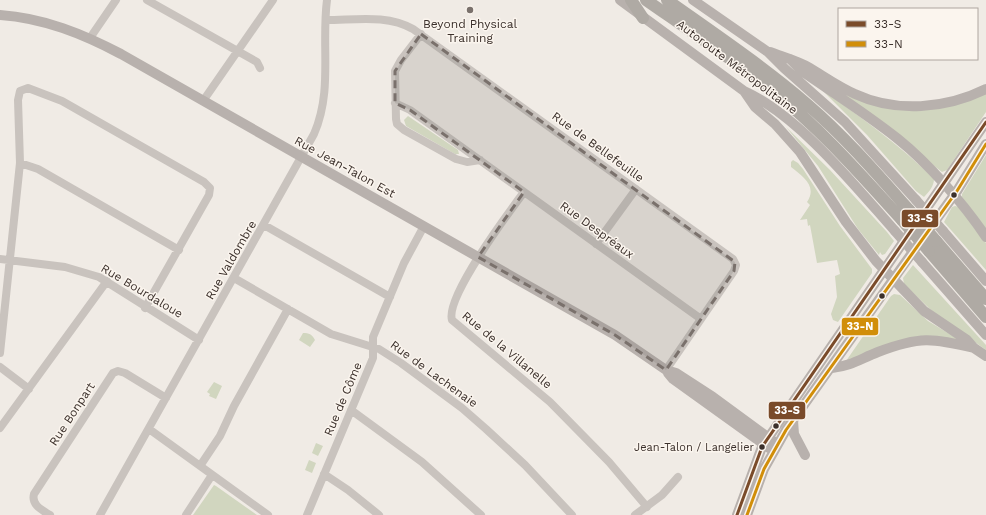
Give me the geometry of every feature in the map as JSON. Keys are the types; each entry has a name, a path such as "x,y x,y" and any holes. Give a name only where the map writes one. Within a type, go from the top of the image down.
{"highway":[{"path":"631,0 643,18"},
{"name":"Autoroute Métropolitaine","path":"646,0 756,78 804,118 905,216 936,241 986,299"},
{"name":"Autoroute Métropolitaine","path":"667,0 746,56 808,105 864,160 905,216"},
{"name":"Autoroute Métropolitaine","path":"936,241 986,317"}],"main road":[{"path":"620,0 744,91 761,99 806,137 843,173 986,335"},
{"path":"693,0 768,52 845,122 916,200 936,241 986,281"},
{"name":"Rue Jean-Talon Est","path":"0,15 45,22 90,38 616,335 666,370 673,379 771,444"},
{"path":"768,52 790,60 856,95 895,105 938,105 965,99 986,89"},
{"path":"790,60 803,72 898,139 924,163 944,185 986,237"},
{"path":"744,91 755,107 774,124 800,152 846,222 884,269 924,311 967,340 974,348 986,356"},
{"path":"737,515 771,444 884,269 944,185 986,122"},
{"path":"747,515 764,469 771,444 793,420 832,368 986,144"},
{"path":"832,368 847,366 877,352 913,341 940,340 974,348"},
{"path":"793,420 794,434 805,455"}],"street":[{"path":"90,38 116,0"},
{"path":"146,0 257,62 260,68"},
{"name":"Rue Valdombre","path":"100,515 264,225 316,129 323,107 325,89 327,0"},
{"path":"203,101 238,52 270,1"},
{"name":"Rue de Bellefeuille","path":"326,20 396,21 421,34 729,256 735,262 734,271 666,370"},
{"path":"421,34 401,60 396,71 395,103 397,124 404,130 456,159 467,162 480,160"},
{"path":"0,353 20,163 18,100 22,89 32,89 62,101 204,182 210,188 209,195 145,308"},
{"name":"Rue Despréaux","path":"395,103 410,110 701,319"},
{"path":"20,163 38,169 179,250"},
{"path":"596,244 636,189"},
{"name":"Rue de la Villanelle","path":"524,192 478,257 460,292 451,314 452,320 550,402 609,462 647,507"},
{"path":"264,225 390,297"},
{"name":"Rue de Côme","path":"307,515 373,358 373,337 407,256 424,226"},
{"name":"Rue Bourdaloue","path":"0,259 74,268 108,281 145,308 199,340"},
{"name":"Rue de Lachenaie","path":"234,278 331,334 372,346 401,363 462,408 525,465 572,515"},
{"path":"0,428 108,281"},
{"path":"200,466 220,436 234,406 288,310"},
{"path":"0,367 29,389"},
{"name":"Rue Bonpart","path":"50,515 35,504 34,494 113,373 118,371 125,373 166,398"},
{"path":"351,410 422,462 481,515"},
{"path":"149,429 268,515"},
{"path":"324,474 379,515"},
{"path":"186,515 212,475"},
{"path":"635,515 662,495 678,477"}],"highlighted area":[{"path":"421,34 735,262 734,271 666,370 615,335 478,257 524,192 410,110 395,103 395,71"}],"green space":[{"path":"820,88 893,142 934,179 932,186 924,197 916,191 867,135"},
{"path":"986,93 986,112 947,170 942,172 843,94 895,108"},
{"path":"408,116 458,150 459,154 455,154 406,126 404,120"},
{"path":"786,127 830,170 887,232 894,241 885,254 882,255 880,252 879,255 858,229 818,166"},
{"path":"986,155 986,229 962,197 962,194"},
{"path":"793,160 803,169 840,226 872,269 872,273 838,322 833,320 831,314 837,297 835,276 840,274 837,260 817,263 810,225 808,226 807,219 800,220 810,205 807,202 811,191 810,186 804,178 791,167 791,162"},
{"path":"952,207 959,207 986,243 986,270 944,222"},
{"path":"913,265 986,345 986,350 933,312 904,284 903,278"},
{"path":"894,294 900,295 928,321 958,339 948,338 846,361 891,296"},
{"path":"303,333 310,334 315,340 310,347 299,340"},
{"path":"214,382 222,386 216,399 209,396 210,394 207,392"},
{"path":"316,443 323,446 318,456 312,453"},
{"path":"309,460 316,463 312,473 305,470"},
{"path":"214,485 216,486 257,515 193,515"}],"transit line":[{"name":"33-S","path":"737,515 762,447 986,122"},
{"name":"33-N","path":"747,515 764,469 786,430 957,191 986,144"}],"place":[{"name":"Beyond Physical Training","path":"470,10"},
{"name":"Jean-Talon / Langelier","path":"762,447"}]}
